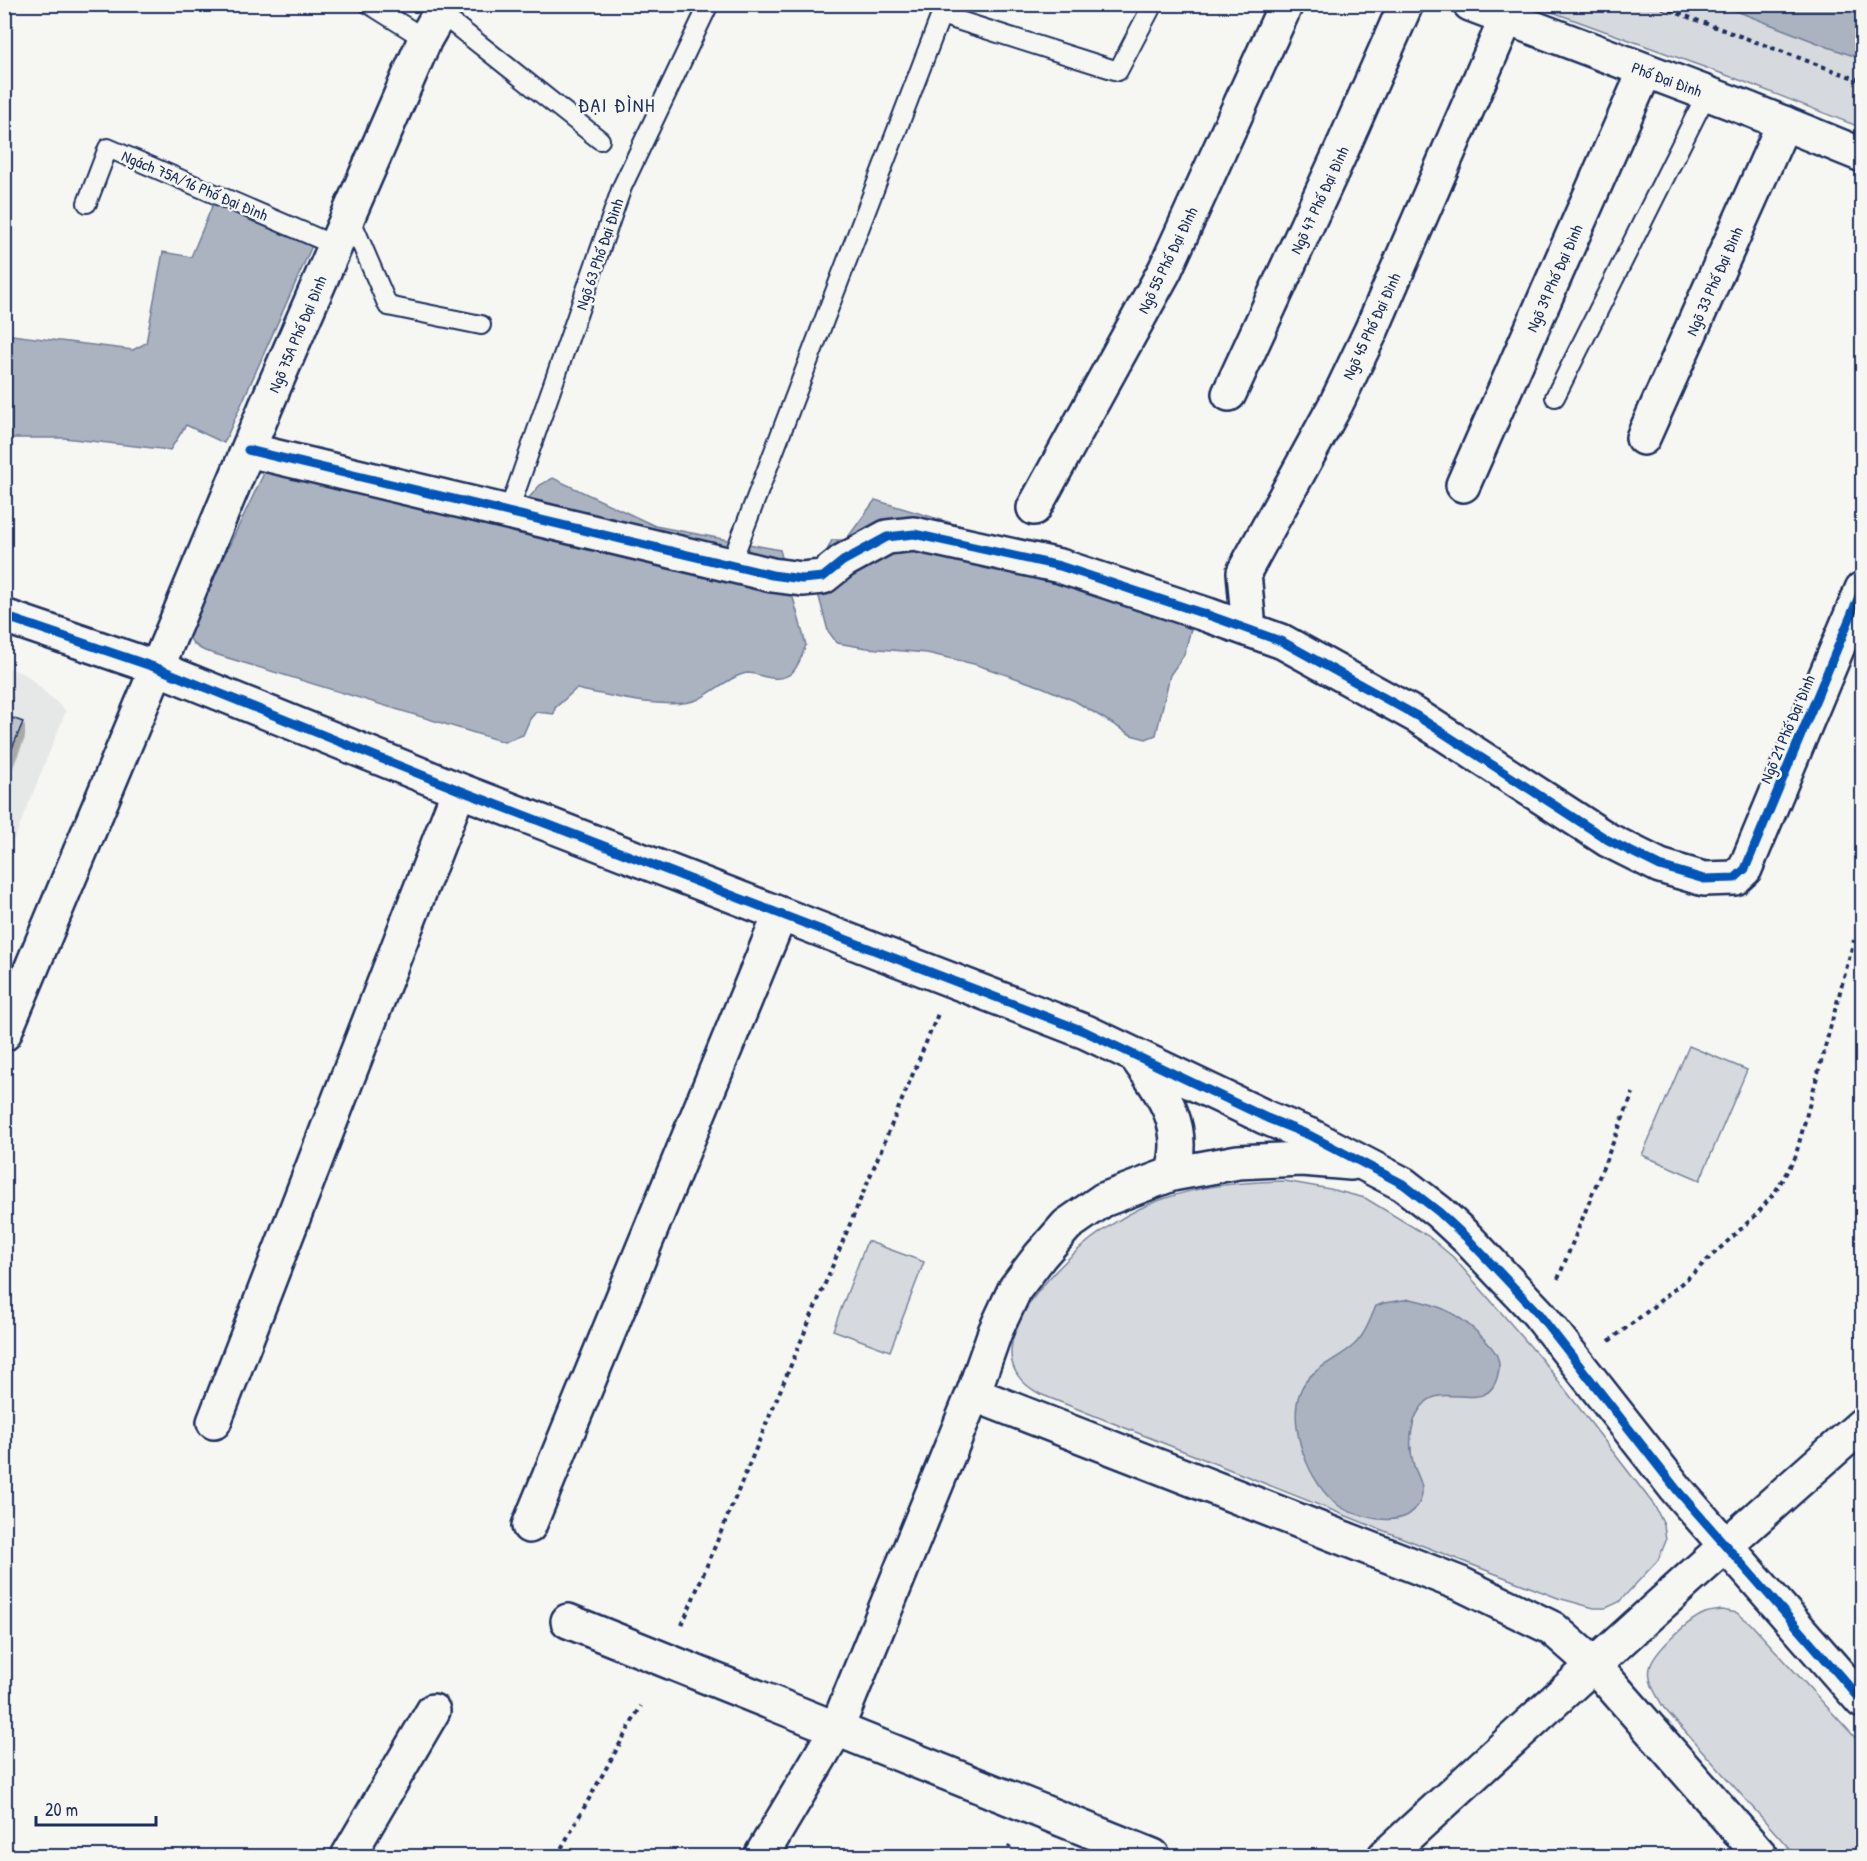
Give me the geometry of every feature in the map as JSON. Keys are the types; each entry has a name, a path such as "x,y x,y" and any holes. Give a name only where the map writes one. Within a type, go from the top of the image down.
{"street":[{"name":"Ngõ 55 Phố Đại Đình","path":"1034,508 1165,270 1286,4"},
{"name":"Ngõ 47 Phố Đại Đình","path":"1229,394 1406,4"},
{"name":"Phố Đại Đình","path":"1470,4 1707,93 1863,155"},
{"name":"Ngõ 75A Phố Đại Đình","path":"4,1034 248,450 349,215 437,19"},
{"name":"Ngõ 45 Phố Đại Đình","path":"1249,630 1244,572 1335,404 1371,331 1506,19"},
{"name":"Ngõ 39 Phố Đại Đình","path":"1463,485 1645,71"},
{"name":"Ngõ 33 Phố Đại Đình","path":"1643,438 1784,123"},
{"path":"248,450 730,566 801,579 822,577 843,561 887,537 914,534 1060,566 1249,630"},
{"name":"Ngõ 21 Phố Đại Đình","path":"1249,630 1283,642 1417,716 1608,840 1660,866 1693,876 1704,879 1735,878 1745,869 1863,589"},
{"path":"4,616 157,668 459,790 1086,1032 1370,1165 1403,1184 1439,1212 1468,1239 1530,1305 1677,1490 1863,1701"},
{"path":"214,1422 459,790"},
{"path":"529,1526 780,915"},
{"path":"1135,1056 1162,1093 1173,1116 1178,1138 1177,1159 1172,1174"},
{"path":"761,1857 836,1730 973,1394 995,1332 1016,1289 1067,1225 1103,1200 1172,1174 1238,1162 1302,1159 1370,1165"},
{"path":"973,1394 1479,1592 1552,1628 1593,1664 1761,1857"},
{"path":"1385,1857 1724,1545 1863,1425"},
{"path":"568,1621 1153,1857"},
{"path":"348,1857 433,1711"}],"lane":[{"path":"369,4 437,19 600,140"},
{"name":"Ngõ 63 Phố Đại Đình","path":"508,513 622,187 710,4"},
{"path":"730,566 941,15 1118,71 1153,4"},
{"path":"1555,397 1707,93"},
{"name":"Ngách 75A/16 Phố Đại Đình","path":"87,202 108,148 336,246"},
{"path":"349,215 388,306 482,325"}],"path":[{"path":"1653,4 1863,81"},
{"path":"1601,1347 1644,1316 1689,1277 1757,1214 1775,1192 1795,1158 1854,940"},
{"path":"682,1625 953,980"},
{"path":"1557,1279 1633,1093"},
{"path":"557,1857 641,1706"},
{"path":"1004,1857 1010,1846"}],"shaded area":[{"path":"1533,5 1862,5 1862,128 1745,82"},
{"path":"1721,5 1862,5 1862,59 1828,47"},
{"path":"216,197 315,239 224,443 186,425 170,450 64,438 5,438 4,334 133,350 146,343 163,252 191,257"},
{"path":"266,469 521,507 540,485 553,478 655,526 780,550 806,645 793,672 783,678 742,674 699,699 687,703 639,701 576,689 555,708 554,714 536,712 523,735 504,742 205,651 194,644 188,631"},
{"path":"875,500 1115,572 1197,606 1184,655 1170,675 1156,735 1146,739 1131,735 1075,701 974,664 927,653 837,643 828,631 814,578 832,540 846,540"},
{"path":"5,666 26,675 66,711 5,862"},
{"path":"1689,1046 1747,1070 1700,1180 1642,1155"},
{"path":"1285,1181 1365,1198 1428,1236 1453,1257 1543,1361 1654,1505 1664,1525 1666,1541 1658,1560 1619,1602 1606,1608 1594,1608 1558,1598 1040,1394 1021,1380 1012,1363 1012,1344 1018,1325 1041,1288 1070,1257 1091,1239 1138,1209 1178,1194 1223,1185"},
{"path":"867,1241 924,1262 890,1351 833,1330"},
{"path":"1410,1299 1442,1308 1468,1324 1494,1351 1499,1369 1493,1386 1486,1393 1466,1397 1435,1397 1420,1408 1413,1424 1411,1441 1414,1466 1422,1485 1421,1499 1414,1511 1405,1517 1378,1519 1339,1506 1318,1484 1303,1454 1296,1421 1297,1406 1304,1384 1316,1371 1358,1341 1376,1306"},
{"path":"1722,1610 1737,1613 1750,1623 1862,1745 1862,1856 1796,1856 1658,1699 1649,1673 1658,1654 1672,1637 1697,1617 1707,1612"}],"building":[{"path":"4,715 23,722 4,768"}],"cycle path":[{"path":"248,450 772,575 802,579 823,577 843,561 887,537 914,534 1060,566 1283,642 1417,716 1608,840 1660,866 1704,879 1735,878 1745,869 1862,589"},
{"path":"4,616 157,668 459,790 1086,1032 1267,1118 1309,1135 1403,1184 1439,1212 1468,1239 1538,1313 1677,1490 1862,1701"}],"district":[{"name":"ĐẠI ĐÌNH","path":"617,104"}]}
